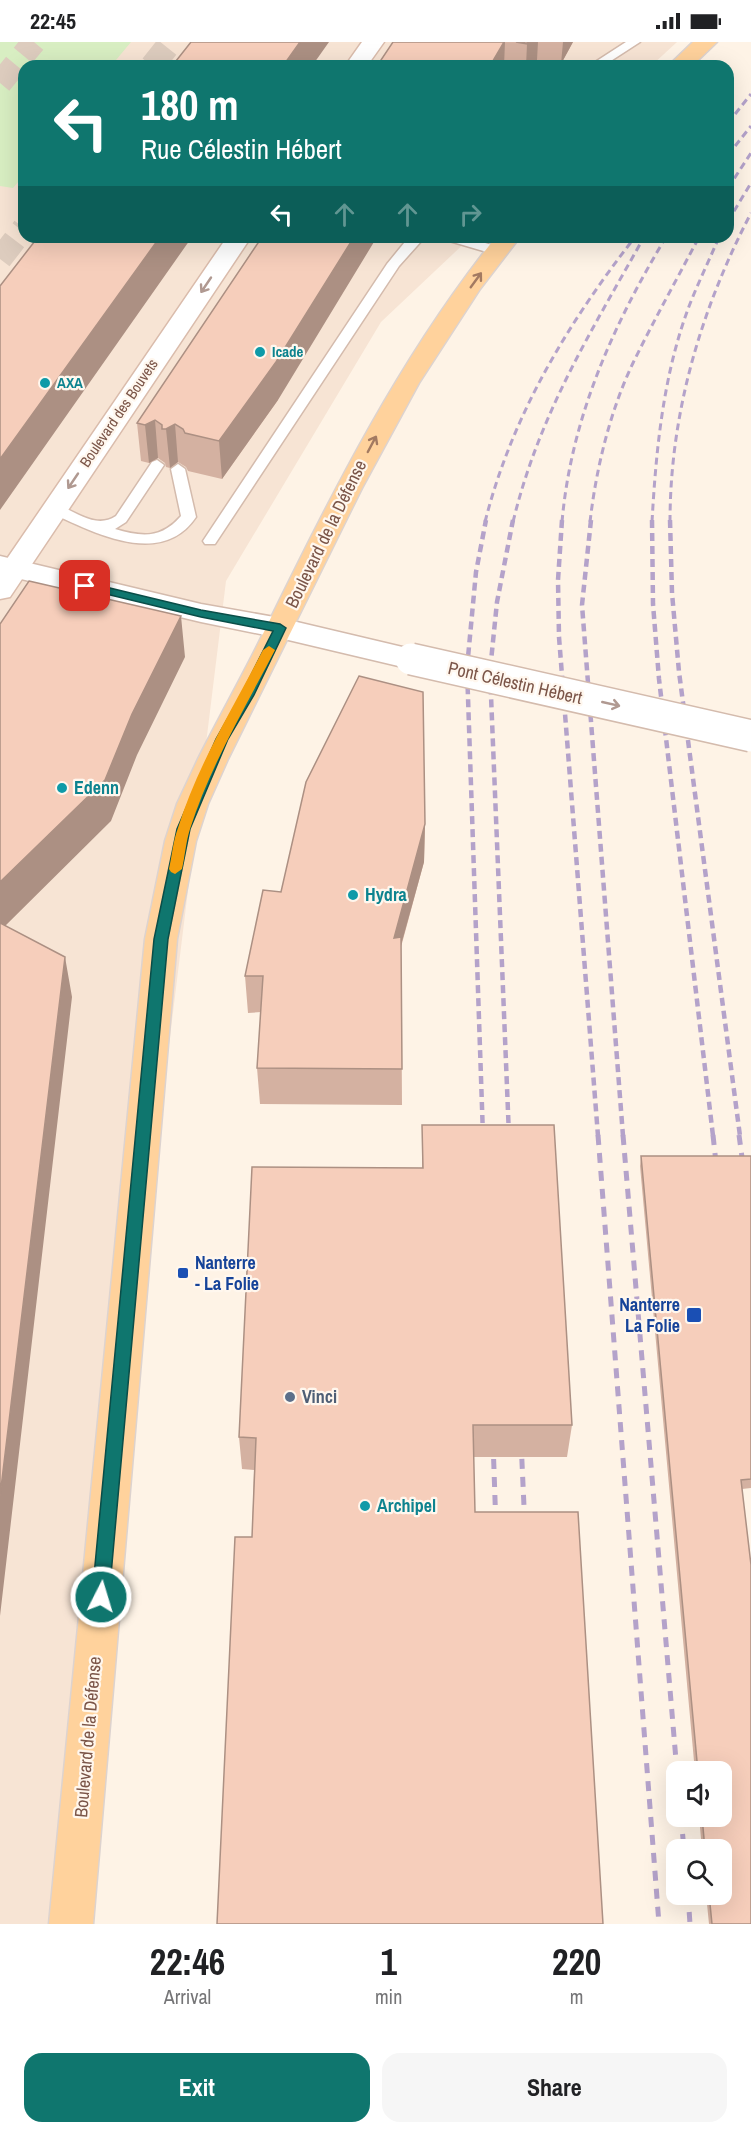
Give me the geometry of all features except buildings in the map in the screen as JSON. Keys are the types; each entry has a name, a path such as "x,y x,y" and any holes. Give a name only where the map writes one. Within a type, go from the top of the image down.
{"main road":[{"path":"686,60 706,42"},
{"name":"Boulevard de la Défense","path":"70,1924 161,939 184,829 222,739 248,695 336,510 397,397 442,326 502,244"}],"street":[{"path":"360,60 373,42"},
{"name":"Boulevard des Bouvets","path":"5,575 54,508 235,243"},
{"name":"Pont Célestin Hébert","path":"5,575 280,628 751,736"}],"lane":[{"path":"605,60 634,42"},
{"path":"210,541 394,264 412,243"},
{"path":"96,527 114,524 121,519 157,465"},
{"path":"54,508 96,527 142,540 159,539 171,535 184,526 189,517 178,469"}],"shaded area":[{"path":"0,42 677,42 658,60 18,60 18,243 465,243 381,322 226,581 61,1924 0,1924"}],"green space":[{"path":"0,42 131,42 116,60 18,60 18,182 13,188 0,186"}],"tunnel":[{"path":"19,60 34,42"},
{"path":"157,60 171,42"},
{"path":"0,83 18,61"},
{"path":"0,259 18,236"}],"railway":[{"path":"734,115 751,94"},
{"path":"734,147 751,126"},
{"path":"734,179 751,153"},
{"path":"734,211 751,183"},
{"path":"670,521 671,481 676,441 682,402 692,363 717,286 751,213"},
{"path":"485,522 510,444 545,372 587,303 630,243"},
{"path":"513,522 537,445 552,409 586,340 641,243"},
{"path":"562,522 567,484 585,409 612,338 663,243"},
{"path":"590,522 600,461 617,401 641,347 696,243"},
{"path":"652,522 662,414 672,361 688,309 716,243"},
{"path":"483,1136 467,668 476,572 486,520"},
{"path":"509,1136 490,671 497,602 513,520"},
{"path":"562,520 558,580 559,637 598,1136"},
{"path":"591,520 582,605 623,1136"},
{"path":"670,521 672,593 679,672 740,1136"},
{"path":"652,522 653,604 659,679 713,1136"},
{"path":"598,1135 659,1924"},
{"path":"623,1135 676,1761"},
{"path":"713,1135 717,1172"},
{"path":"739,1135 744,1172"},
{"path":"483,1136 483,1141"},
{"path":"509,1136 509,1142"},
{"path":"493,1441 496,1528"},
{"path":"521,1441 525,1528"},
{"path":"682,1827 683,1839"},
{"path":"689,1905 690,1924"}],"slow traffic":[{"path":"175,869 184,829 198,793 222,739 248,695 269,650"}],"place":[{"name":"Icade","path":"260,352"},
{"name":"AXA","path":"45,383"},
{"name":"Edenn","path":"62,788"},
{"name":"Hydra","path":"353,895"},
{"name":"Nanterre - La Folie","path":"183,1273"},
{"name":"Nanterre La Folie","path":"694,1315"},
{"name":"Vinci","path":"290,1397"},
{"name":"Archipel","path":"365,1506"}],"route":[{"path":"85,586 201,614 280,628 248,695 222,739 184,829 161,939 101,1597"}]}
